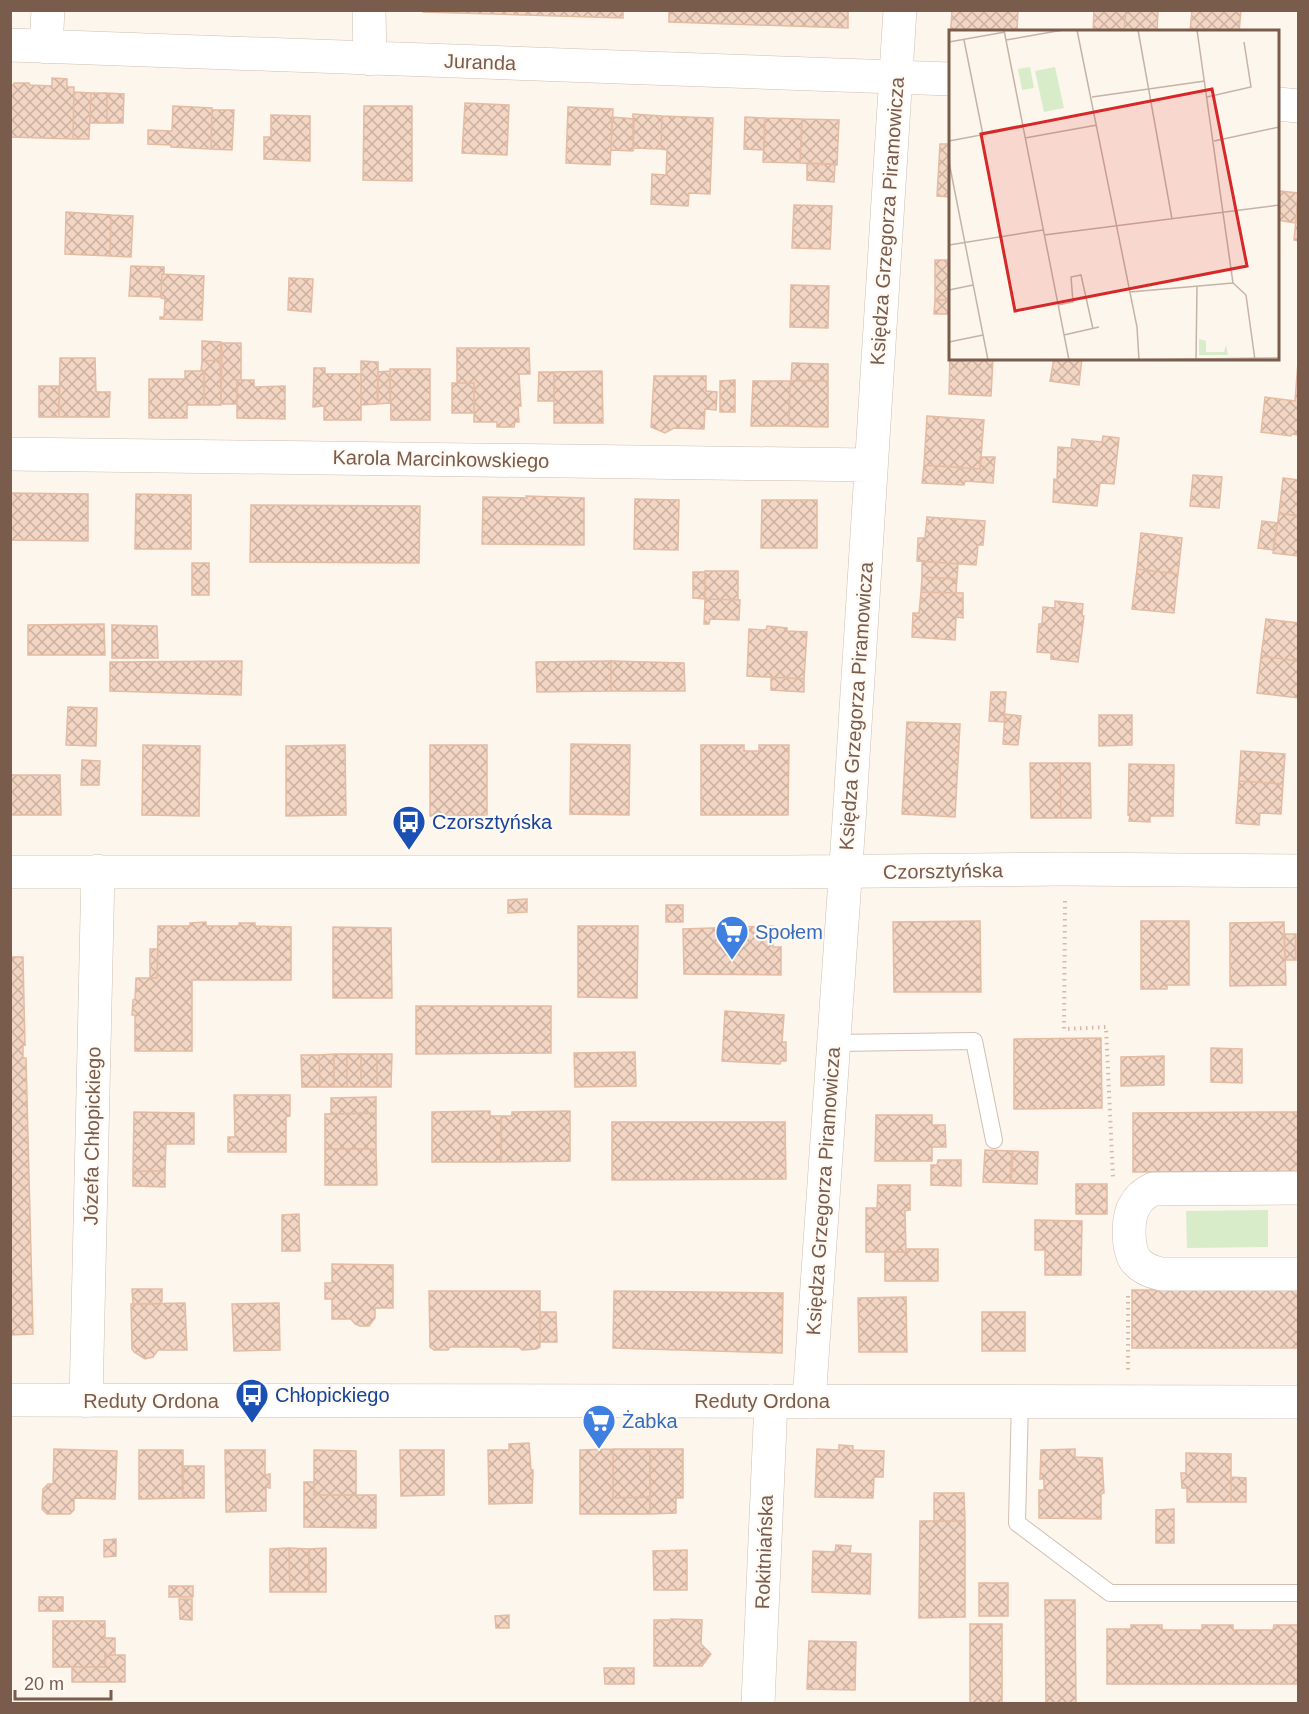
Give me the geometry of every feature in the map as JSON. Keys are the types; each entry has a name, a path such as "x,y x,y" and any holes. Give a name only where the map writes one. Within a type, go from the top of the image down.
{"street":[{"path":"46,47 48,10"},
{"path":"369,10 370,59"},
{"name":"Księdza Grzegorza Piramowicza","path":"809,1402 900,10"},
{"name":"Juranda","path":"10,45 949,79"},
{"path":"1279,104 1299,106"},
{"name":"Karola Marcinkowskiego","path":"10,454 871,465"},
{"name":"Czorsztyńska","path":"10,872 845,872 1065,869 1299,871"},
{"name":"Józefa Chłopickiego","path":"86,1401 98,871"},
{"path":"1299,1188 1153,1189 1143,1195 1134,1206 1130,1218 1130,1245 1135,1260 1147,1270 1161,1275 1299,1274"},
{"name":"Reduty Ordona","path":"10,1400 1299,1402"},
{"name":"Rokitniańska","path":"758,1704 771,1401"}],"lane":[{"path":"832,1043 974,1041 994,1140"},
{"path":"1020,1400 1017,1523 1110,1593 1299,1593"}],"path":[{"path":"1065,869 1064,1029 1106,1027 1113,1178"},
{"path":"1128,1295 1128,1400"}],"green space":[{"path":"1268,1210 1268,1247 1187,1248 1186,1211"}],"building":[{"path":"423,10 623,10 623,18 423,12"},
{"path":"669,10 848,10 848,28 669,22"},
{"path":"952,10 1018,10 1017,30 951,30"},
{"path":"1094,10 1126,10 1124,30 1093,30"},
{"path":"1126,10 1158,10 1157,30 1124,30"},
{"path":"1192,10 1241,10 1239,30 1190,30"},
{"path":"52,78 67,79 67,87 74,87 73,139 10,137 10,85 29,83 30,85 52,86"},
{"path":"74,92 91,93 89,139 73,139"},
{"path":"91,93 107,93 107,123 90,123"},
{"path":"107,93 124,94 123,123 107,123"},
{"path":"465,103 509,105 507,155 462,153"},
{"path":"173,106 212,108 211,149 148,144 148,130 172,131"},
{"path":"364,106 412,106 412,181 363,180"},
{"path":"568,107 613,109 610,165 566,163"},
{"path":"212,110 234,110 232,150 211,149"},
{"path":"633,114 662,116 661,149 633,148"},
{"path":"271,115 310,116 310,161 264,159 264,137 271,137"},
{"path":"662,116 713,118 710,194 689,193 688,206 651,204 652,174 666,175 667,150 661,149"},
{"path":"612,117 634,119 633,151 611,150"},
{"path":"745,117 765,118 764,150 744,149"},
{"path":"765,118 802,119 800,163 763,162"},
{"path":"802,119 839,120 837,165 800,163"},
{"path":"940,144 949,144 949,197 937,196"},
{"path":"807,163 835,164 834,182 807,180"},
{"path":"1280,191 1298,193 1296,223 1279,220"},
{"path":"1298,199 1298,241 1294,240"},
{"path":"794,205 832,206 830,249 792,248"},
{"path":"66,212 111,215 110,256 65,254"},
{"path":"111,215 133,216 131,257 110,256"},
{"path":"935,260 949,260 949,300 935,300"},
{"path":"131,266 164,267 161,297 129,296"},
{"path":"162,274 204,276 202,320 160,319 164,317 165,299 161,298"},
{"path":"289,278 313,279 311,312 288,310"},
{"path":"791,285 829,286 828,328 790,327"},
{"path":"935,300 949,300 949,314 934,314"},
{"path":"202,341 221,342 220,360 202,361"},
{"path":"222,343 241,343 241,380 237,380 237,404 221,404"},
{"path":"457,348 529,348 530,374 519,374 521,406 518,406 519,422 515,422 514,427 497,427 497,422 474,422 474,383 457,383"},
{"path":"60,358 95,358 96,392 110,392 109,417 59,417"},
{"path":"220,360 221,405 204,405 202,361"},
{"path":"950,360 993,360 991,396 949,394"},
{"path":"1054,360 1082,360 1079,385 1050,381"},
{"path":"361,361 378,362 378,404 361,405"},
{"path":"1298,362 1298,435 1261,432 1265,397 1295,401"},
{"path":"792,363 828,364 828,381 791,381"},
{"path":"314,368 325,368 325,374 361,374 361,420 324,420 324,406 313,407"},
{"path":"390,369 430,369 430,420 391,420"},
{"path":"185,371 204,371 204,405 187,405 187,418 149,418 149,379 185,379"},
{"path":"390,371 390,403 377,404 378,372"},
{"path":"602,371 603,423 554,423 554,372"},
{"path":"539,372 554,372 554,401 538,401"},
{"path":"654,376 706,376 706,391 717,392 716,410 705,409 704,429 674,428 665,433 651,427"},
{"path":"237,380 254,380 254,387 285,386 285,419 237,418"},
{"path":"735,380 735,412 720,412 720,381"},
{"path":"753,381 790,381 789,426 751,426"},
{"path":"790,381 828,381 828,427 789,426"},
{"path":"452,383 474,383 474,413 452,413"},
{"path":"39,386 59,386 59,417 39,417"},
{"path":"927,416 984,420 980,469 924,465"},
{"path":"1103,436 1119,438 1114,484 1100,483 1097,506 1053,502 1054,479 1057,480 1058,447 1071,448 1072,439 1102,442"},
{"path":"980,457 995,457 993,483 965,481 964,485 922,483 924,465 980,469"},
{"path":"1193,475 1222,477 1219,508 1190,506"},
{"path":"1283,478 1298,480 1298,516 1279,513"},
{"path":"10,493 88,494 88,541 10,540"},
{"path":"136,494 191,495 191,549 135,549"},
{"path":"526,496 584,498 584,545 482,544 483,497 527,498"},
{"path":"635,499 679,500 678,550 634,549"},
{"path":"762,500 817,500 817,548 761,548"},
{"path":"251,505 420,506 419,563 250,562"},
{"path":"1279,513 1298,516 1298,556 1273,553"},
{"path":"927,517 985,521 983,545 978,545 976,565 917,561 918,538 925,538"},
{"path":"1262,521 1277,523 1273,550 1258,548"},
{"path":"1141,533 1182,538 1178,574 1137,569"},
{"path":"922,561 958,564 957,579 922,577"},
{"path":"192,563 209,563 209,595 192,595"},
{"path":"1137,569 1178,574 1174,613 1132,609"},
{"path":"705,571 738,571 738,600 705,599"},
{"path":"693,572 705,572 705,599 693,598"},
{"path":"922,577 957,579 956,593 921,592"},
{"path":"921,592 963,593 963,618 956,617 955,640 912,637 913,613 919,613"},
{"path":"705,599 740,600 739,620 710,619 709,624 704,624"},
{"path":"1055,601 1083,604 1082,616 1084,616 1078,662 1051,659 1051,653 1037,652 1043,607 1055,608"},
{"path":"1266,619 1298,623 1298,661 1261,656"},
{"path":"104,624 105,655 28,655 28,625"},
{"path":"112,625 157,626 158,658 112,658"},
{"path":"767,626 787,628 787,631 807,632 804,679 747,676 749,629 766,630"},
{"path":"1261,656 1298,661 1298,698 1257,693"},
{"path":"242,661 241,695 110,691 110,662"},
{"path":"611,661 611,691 537,692 536,662"},
{"path":"611,661 684,663 685,691 611,691"},
{"path":"771,677 804,679 804,692 771,690"},
{"path":"991,692 1006,692 1004,722 989,721"},
{"path":"68,707 97,708 96,746 66,745"},
{"path":"1005,714 1021,716 1018,745 1003,744"},
{"path":"1099,715 1132,715 1132,745 1099,746"},
{"path":"907,722 960,724 955,817 902,814"},
{"path":"571,744 630,745 629,815 570,814"},
{"path":"143,745 200,746 199,816 142,815"},
{"path":"345,745 346,815 286,816 286,746"},
{"path":"430,745 487,745 487,815 430,816"},
{"path":"701,745 744,745 744,751 759,751 759,745 789,745 788,815 701,815"},
{"path":"1241,751 1285,754 1283,784 1239,781"},
{"path":"82,760 100,761 99,785 81,785"},
{"path":"1030,763 1060,763 1061,818 1031,818"},
{"path":"1060,763 1090,763 1091,818 1061,818"},
{"path":"1129,764 1174,765 1173,816 1150,816 1150,822 1129,821"},
{"path":"10,775 60,775 61,815 10,815"},
{"path":"1239,781 1283,784 1281,814 1260,813 1259,825 1236,823"},
{"path":"527,899 527,912 508,913 508,900"},
{"path":"666,905 683,905 683,922 666,922"},
{"path":"980,921 981,992 894,992 893,922"},
{"path":"1141,921 1189,921 1189,985 1167,985 1167,989 1141,989"},
{"path":"206,922 206,926 239,926 239,923 255,923 255,926 291,927 291,980 192,980 192,1051 135,1051 135,1015 132,1015 136,978 157,978 158,926 190,926 190,923"},
{"path":"1284,922 1286,985 1230,986 1230,923"},
{"path":"578,926 638,926 637,998 578,997"},
{"name":"Społem","path":"773,926 773,947 781,947 781,975 684,974 683,929"},
{"path":"333,927 391,928 392,998 333,998"},
{"path":"1284,934 1296,934 1296,960 1285,960"},
{"path":"150,949 158,949 157,978 150,978"},
{"path":"10,957 23,957 25,1045 23,1044 23,1058 26,1058 33,1334 10,1335"},
{"path":"416,1006 551,1006 551,1053 416,1054"},
{"path":"725,1011 784,1015 782,1042 786,1042 786,1061 781,1061 780,1064 722,1061"},
{"path":"1101,1038 1102,1108 1014,1109 1014,1039"},
{"path":"1211,1048 1242,1049 1242,1083 1211,1082"},
{"path":"635,1052 636,1086 575,1087 574,1053"},
{"path":"334,1054 347,1054 347,1087 334,1087"},
{"path":"334,1054 334,1087 320,1087 319,1055"},
{"path":"347,1054 361,1054 361,1087 347,1087"},
{"path":"361,1054 377,1054 377,1087 361,1087"},
{"path":"377,1054 392,1054 391,1087 377,1087"},
{"path":"301,1055 319,1055 320,1087 302,1087"},
{"path":"1164,1056 1164,1085 1121,1086 1121,1057"},
{"path":"234,1095 290,1095 290,1116 286,1117 286,1152 228,1152 228,1137 235,1137"},
{"path":"376,1097 376,1113 331,1114 331,1098"},
{"path":"490,1111 490,1116 501,1116 501,1162 432,1162 432,1112"},
{"path":"570,1111 570,1161 501,1162 501,1116 512,1116 512,1112"},
{"path":"134,1112 194,1113 194,1144 166,1144 165,1171 133,1171"},
{"path":"1298,1112 1298,1171 1133,1172 1133,1113"},
{"path":"376,1113 376,1149 325,1149 325,1114"},
{"path":"876,1115 932,1115 932,1125 945,1125 946,1147 932,1147 932,1161 875,1161"},
{"path":"612,1122 785,1122 786,1179 612,1180"},
{"path":"325,1149 376,1149 377,1185 325,1185"},
{"path":"985,1150 1012,1151 1010,1183 983,1182"},
{"path":"1013,1151 1038,1152 1037,1184 1011,1183"},
{"path":"938,1160 961,1160 961,1186 931,1185 931,1165 937,1165"},
{"path":"133,1171 165,1171 165,1187 133,1186"},
{"path":"1076,1184 1107,1184 1107,1214 1076,1214"},
{"path":"878,1185 910,1185 910,1210 905,1211 906,1252 866,1252 866,1208 877,1208"},
{"path":"299,1214 300,1251 282,1251 282,1215"},
{"path":"1035,1220 1082,1221 1081,1275 1045,1275 1045,1250 1035,1250"},
{"path":"906,1249 938,1249 938,1281 885,1281 885,1252 906,1252"},
{"path":"332,1264 393,1265 393,1308 375,1308 375,1318 369,1326 360,1326 351,1319 332,1319 332,1299 325,1299 325,1283 332,1283"},
{"path":"132,1289 162,1289 162,1301 158,1304 133,1304"},
{"path":"1132,1290 1298,1290 1298,1348 1132,1348"},
{"path":"429,1291 540,1291 540,1347 522,1350 519,1347 450,1347 448,1350 434,1350 430,1347"},
{"path":"614,1291 783,1293 782,1353 613,1348"},
{"path":"906,1297 907,1352 859,1352 858,1298"},
{"path":"185,1303 187,1350 158,1350 153,1357 145,1359 134,1352 132,1349 131,1304"},
{"path":"279,1303 280,1350 234,1351 232,1304"},
{"path":"540,1312 556,1312 557,1342 540,1342"},
{"path":"982,1312 1025,1312 1025,1351 982,1351"},
{"path":"529,1443 531,1470 533,1470 532,1503 489,1504 488,1450 509,1450 509,1444"},
{"path":"839,1445 853,1446 853,1450 884,1451 883,1477 874,1477 873,1498 815,1497 817,1449 839,1450"},
{"path":"54,1449 117,1451 115,1499 74,1498 74,1510 70,1514 47,1514 42,1509 43,1489 48,1484 53,1484"},
{"path":"613,1449 650,1449 650,1497 613,1498"},
{"path":"613,1449 613,1498 650,1497 650,1514 580,1514 580,1450"},
{"path":"650,1449 683,1449 683,1498 676,1498 676,1513 650,1514"},
{"path":"1075,1449 1075,1457 1102,1458 1104,1493 1101,1494 1101,1519 1039,1518 1039,1490 1044,1490 1044,1479 1040,1479 1041,1450"},
{"path":"139,1450 183,1450 183,1498 139,1499"},
{"path":"225,1450 265,1450 265,1475 270,1474 270,1488 266,1487 266,1511 226,1512"},
{"path":"314,1450 356,1451 356,1495 314,1495"},
{"path":"400,1450 444,1450 444,1495 401,1496"},
{"path":"1186,1453 1231,1454 1231,1502 1187,1502 1187,1488 1182,1488 1181,1473 1186,1473"},
{"path":"182,1466 204,1466 204,1498 183,1498"},
{"path":"1231,1477 1246,1478 1246,1502 1231,1502"},
{"path":"304,1482 314,1482 314,1495 376,1495 376,1528 304,1527"},
{"path":"934,1493 964,1493 965,1521 934,1521"},
{"path":"1174,1509 1174,1543 1156,1543 1156,1510"},
{"path":"920,1521 965,1521 965,1617 919,1618"},
{"path":"116,1539 116,1556 104,1557 104,1540"},
{"path":"836,1545 851,1546 850,1553 871,1554 870,1594 812,1592 813,1551 835,1552"},
{"path":"289,1548 309,1549 309,1592 290,1592"},
{"path":"289,1548 290,1592 270,1592 270,1549"},
{"path":"326,1548 326,1592 309,1592 309,1549"},
{"path":"687,1550 687,1590 654,1590 653,1551"},
{"path":"979,1583 1008,1583 1008,1616 979,1616"},
{"path":"169,1586 193,1586 193,1597 169,1597"},
{"path":"39,1597 63,1597 63,1611 39,1611"},
{"path":"179,1599 192,1599 192,1620 180,1619"},
{"path":"1045,1600 1075,1600 1076,1704 1046,1704"},
{"path":"509,1615 509,1628 496,1628 495,1616"},
{"path":"654,1620 702,1620 701,1644 711,1654 702,1666 654,1666"},
{"path":"53,1621 105,1621 105,1638 115,1638 115,1655 105,1655 105,1667 53,1667"},
{"path":"970,1624 1002,1624 1002,1704 970,1704"},
{"path":"1131,1625 1162,1625 1162,1630 1202,1630 1202,1625 1233,1625 1233,1630 1273,1630 1274,1625 1298,1625 1298,1684 1107,1684 1107,1629 1131,1629"},
{"path":"809,1641 856,1642 855,1690 807,1689"},
{"path":"105,1655 125,1655 125,1682 72,1682 72,1667 105,1667"},
{"path":"604,1668 634,1668 634,1684 605,1684"}],"place":[{"name":"Czorsztyńska","path":"409,851"},
{"name":"Społem","path":"732,961"},
{"name":"Chłopickiego","path":"252,1424"},
{"name":"Żabka","path":"599,1450"}]}
